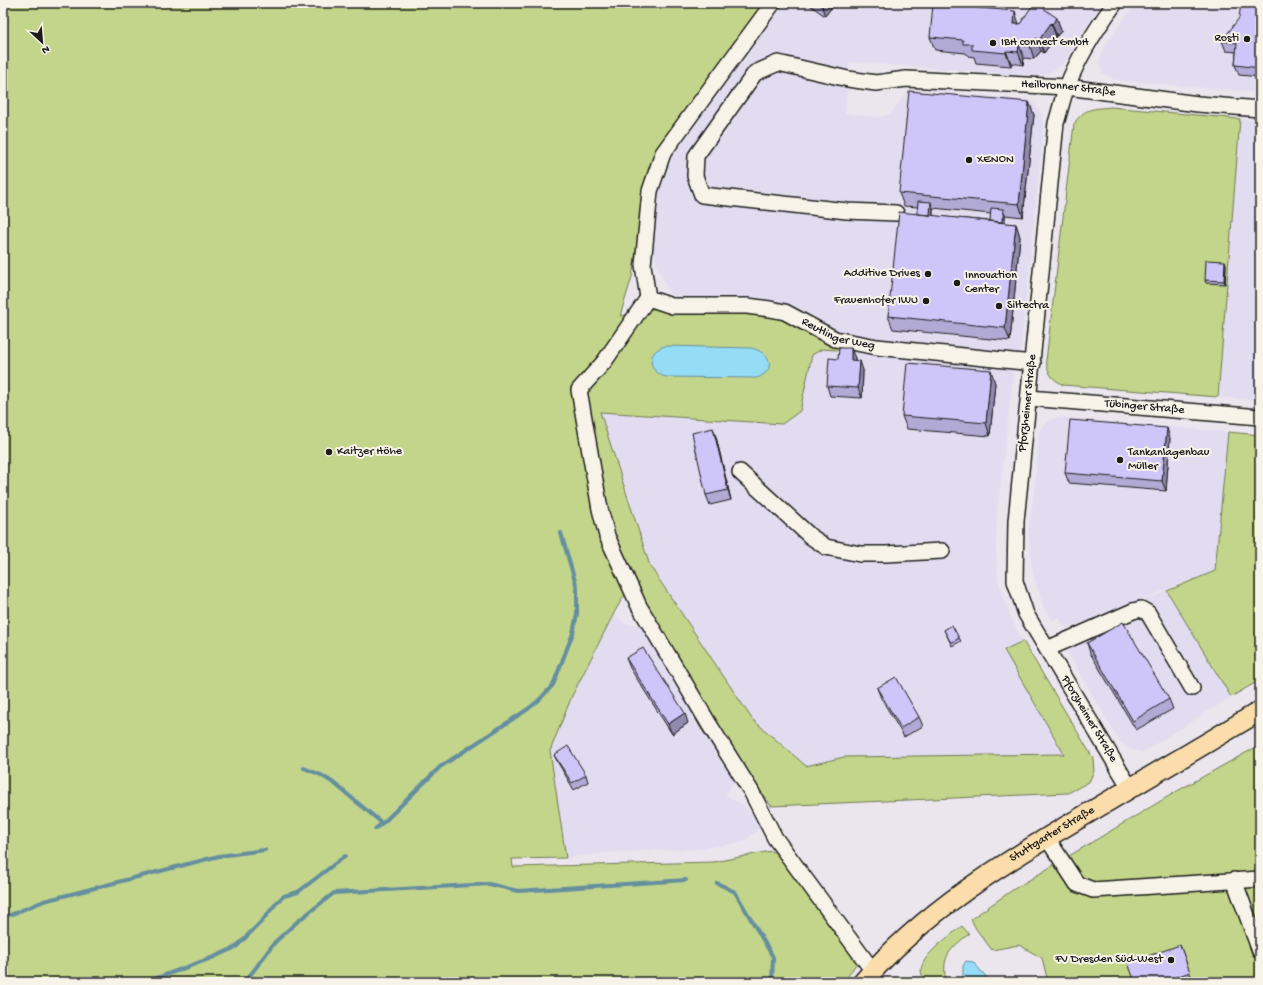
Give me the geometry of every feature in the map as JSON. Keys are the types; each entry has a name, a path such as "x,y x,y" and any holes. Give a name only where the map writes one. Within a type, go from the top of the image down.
{"main road":[{"name":"Stuttgarter Straße","path":"868,976 920,925 954,898 1047,838 1260,711"}],"street":[{"path":"773,3 663,153 650,190 643,265 648,298 604,362 579,390 600,509 607,536 639,606 709,724 751,791 776,838 868,976"},
{"name":"Pforzheimer Straße","path":"1115,3 1098,25 1067,87 1056,123 1016,521 1015,581 1026,614 1130,788"},
{"name":"Heilbronner Straße","path":"896,213 847,211 702,195 695,176 696,156 755,73 778,64 876,82 906,79 1067,87 1198,104 1260,109"},
{"name":"Reutlinger Weg","path":"648,298 672,306 747,306 784,312 835,338 871,346 1033,363"},
{"name":"Tübinger Straße","path":"1029,398 1260,417"},
{"path":"740,472 810,536 826,546 860,554 942,551"},
{"path":"1047,649 1133,611 1141,609 1148,613 1192,688"},
{"path":"1047,838 1078,884 1093,890 1260,879"},
{"path":"1234,880 1260,951"}],"shaded area":[{"path":"780,3 1102,3 1065,61 1058,68 1047,74 1033,76 850,62 845,113 878,117 890,114 910,89 1031,100 1041,113 1044,126 1020,357 845,336 684,302 669,293 648,244 655,190 673,147"},
{"path":"1135,3 1260,3 1260,93 1114,80 1102,73 1099,62 1104,47"},
{"path":"1240,119 1260,121 1260,401 1218,397"},
{"path":"822,349 1014,368 997,515 996,550 998,580 1012,620 1023,641 1004,650 1064,754 844,757 806,766 752,719 650,566 600,412 782,424 800,411 812,355"},
{"path":"1057,417 1228,432 1215,571 1066,629 1059,617 1052,621 1043,606 1033,574 1028,530 1034,493 1039,431 1046,422"},
{"path":"1167,591 1231,697 1143,752 1137,751 1129,749 1120,742 1057,635"},
{"path":"614,613 625,624 644,625 700,727 735,779 726,795 745,806 761,827 744,842 700,849 617,852 566,858 550,751 572,696"}],"green space":[{"path":"3,3 766,3 646,188 632,277 620,316 684,302 750,301 850,351 822,349 812,355 800,411 782,424 600,412 650,566 752,719 806,766 844,757 1064,754 1004,650 1023,641 1093,758 1094,771 1089,782 1068,793 771,806 752,778 735,779 700,727 644,625 628,592 614,613 572,696 550,751 566,858 512,859 513,867 714,862 771,851 781,855 858,961 844,982 3,982"},
{"path":"1111,107 1240,119 1218,397 1063,385 1051,376 1048,370 1046,361 1074,124 1082,114 1090,110"},
{"path":"1228,432 1260,435 1260,680 1231,697 1167,591 1215,571"},
{"path":"1260,745 1260,982 1048,982 1042,958 1019,945 992,950 976,929 971,919 1014,889 1179,790"},
{"path":"962,926 969,934 948,954 945,966 946,982 928,982 922,975 921,969 924,962 935,948"}],"water":[{"path":"665,346 751,348 758,350 767,357 769,366 764,375 757,378 666,377 655,371 651,362 654,353"},
{"path":"966,961 973,962 991,982 963,982 963,966"}],"building":[{"path":"817,3 824,3 822,7"},
{"name":"IBH connect GmbH","path":"1034,3 1057,18 1052,24 1051,23 1039,40 1036,38 1030,46 1019,45 1018,52 1006,51 1006,53 972,50 972,44 963,44 963,40 930,37 933,4 1015,11 1014,24 1020,24"},
{"name":"Rosti","path":"1241,3 1260,3 1260,68 1235,65 1237,43 1222,41 1239,18"},
{"name":"XENON","path":"909,91 1029,102 1019,204 899,193"},
{"path":"918,201 931,202 930,215 917,214"},
{"path":"991,208 1003,209 1002,222 990,221"},
{"name":"Innovation Center","path":"899,212 1016,224 1005,328 888,316"},
{"path":"1206,260 1225,261 1224,281 1205,280"},
{"path":"839,348 851,348 851,360 860,361 858,388 827,386 829,358 838,359"},
{"path":"907,363 991,370 986,423 902,416"},
{"name":"Tankanlagenbau Müller","path":"1070,420 1167,428 1162,481 1065,473"},
{"path":"713,428 728,490 706,495 692,433"},
{"path":"1123,622 1169,699 1133,721 1087,643"},
{"path":"952,625 959,638 951,643 944,630"},
{"path":"643,648 685,713 668,724 626,658"},
{"path":"896,677 919,717 901,728 877,688"},
{"path":"568,746 586,775 572,783 554,755"},
{"path":"1260,925 1260,940 1255,927"},
{"name":"FV Dresden Süd-West","path":"1180,945 1190,972 1162,982 1135,982 1128,963"}],"waterway":[{"path":"375,829 440,767 528,709 553,685 573,633 577,614 577,588 561,533"},
{"path":"304,768 321,775 335,784 382,823"},
{"path":"10,915 44,901 219,856 265,850"},
{"path":"152,982 157,978 214,957 236,947 262,921 278,901 284,896 298,892 345,856"},
{"path":"245,982 275,942 298,921 334,893 489,884 518,891 686,880"},
{"path":"717,883 735,892 773,957 772,982"}],"place":[{"name":"Rosti","path":"1247,39"},
{"name":"IBH connect GmbH","path":"993,43"},
{"name":"XENON","path":"969,160"},
{"name":"Additive Drives","path":"928,274"},
{"name":"Innovation Center","path":"957,283"},
{"name":"Frauenhofer IWU","path":"926,301"},
{"name":"Siltectra","path":"999,306"},
{"name":"Kaitzer Höhe","path":"329,452"},
{"name":"Tankanlagenbau Müller","path":"1120,460"},
{"name":"FV Dresden Süd-West","path":"1171,960"}]}
